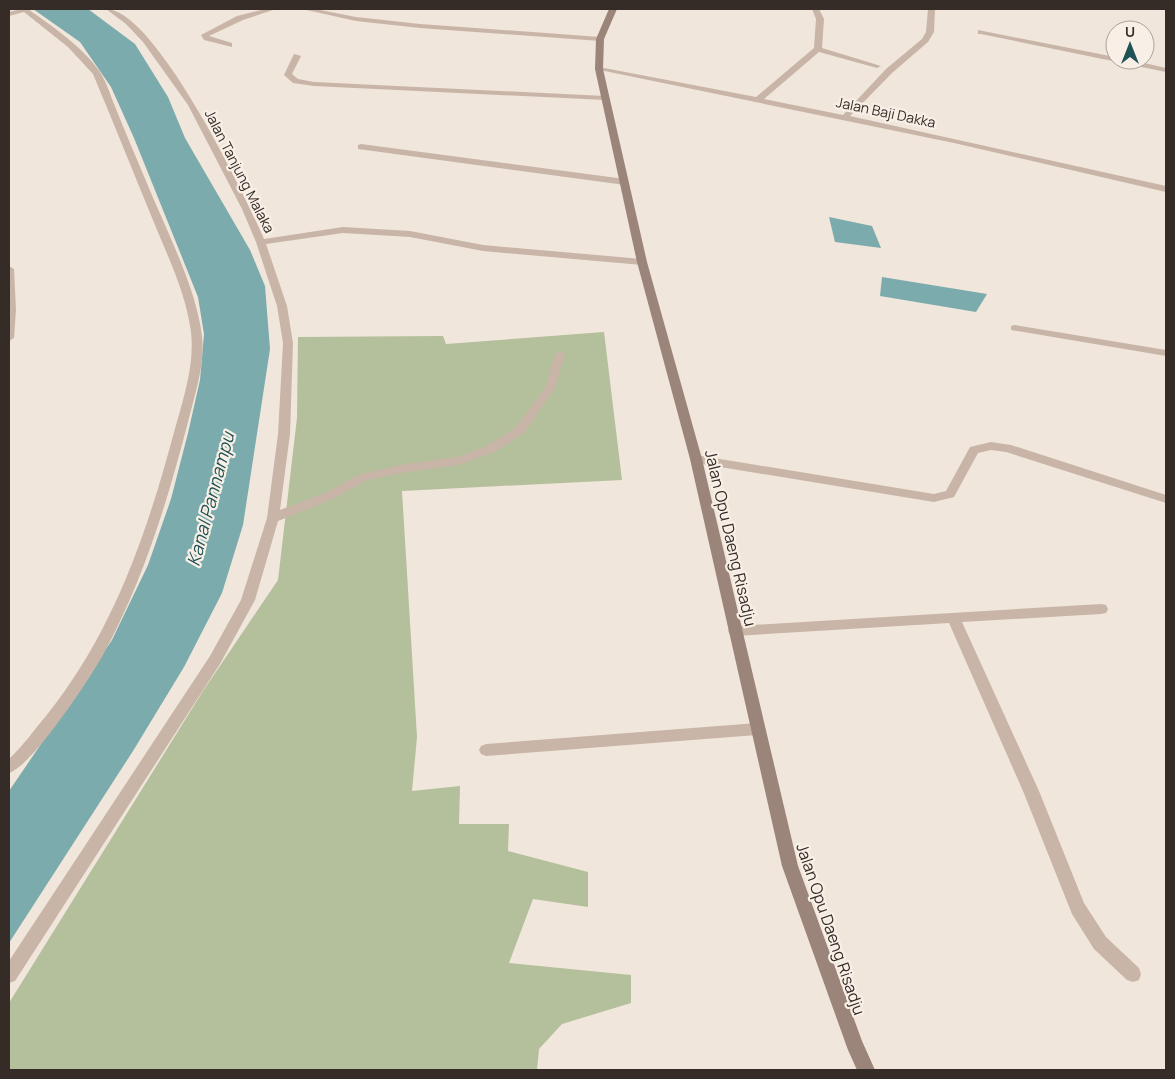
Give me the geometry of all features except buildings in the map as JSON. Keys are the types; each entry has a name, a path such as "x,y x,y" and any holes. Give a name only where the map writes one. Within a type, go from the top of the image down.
{"main road":[{"name":"Jalan Opu Daeng Risadju","path":"613,9 600,39 599,69 642,262 696,459 790,866 854,1044 866,1070"}],"street":[{"path":"9,14 25,9 71,45 97,73 184,285 193,314 197,352 192,380 160,502 141,561 125,597 98,653 57,714 9,767"},
{"name":"Jalan Tanjung Malaka","path":"9,975 215,660 248,600 273,518 284,434 288,343 282,306 262,242 247,209 192,105 146,40 128,22 109,9"},
{"path":"229,45 208,38 205,35 240,18 272,9"},
{"path":"306,9 329,15 420,26 600,39"},
{"path":"758,100 818,49 820,18 816,9"},
{"path":"845,117 889,71 925,40 930,32 932,9"},
{"path":"981,32 1105,57"},
{"path":"818,49 877,66"},
{"path":"297,56 288,75 296,82 605,98"},
{"name":"Jalan Baji Dakka","path":"599,69 845,117 1067,165 1166,190"},
{"path":"361,147 625,182"},
{"path":"262,242 351,230 410,234 483,248 642,262"},
{"path":"9,269 11,310 9,338"},
{"path":"1015,328 1166,354"},
{"path":"273,518 329,496 364,477 406,468 459,462 491,449 520,430 550,388 560,354"},
{"path":"696,459 934,498 950,494 974,450 991,446 1007,448 1166,499"},
{"path":"735,631 1100,609"},
{"path":"953,618 987,700 1032,793 1062,872 1082,915 1100,943 1133,974"},
{"path":"486,750 757,729"}],"green space":[{"path":"604,332 622,480 402,491 417,737 412,791 460,786 459,824 509,824 508,851 588,872 588,907 533,899 509,963 631,975 631,1003 562,1024 539,1049 537,1070 9,1070 9,1003 203,691 278,580 297,418 298,337 443,336 446,344"}],"water":[{"name":"Kanal Pannampu","path":"33,9 88,9 135,44 168,97 185,138 250,250 265,286 270,349 243,525 222,593 184,667 133,751 9,943 9,791 112,640 148,565 171,499 188,433 200,380 204,334 198,297 134,138 111,87 80,42"},
{"path":"829,217 872,226 881,248 835,242"},
{"path":"882,277 987,294 976,312 880,296"}]}
